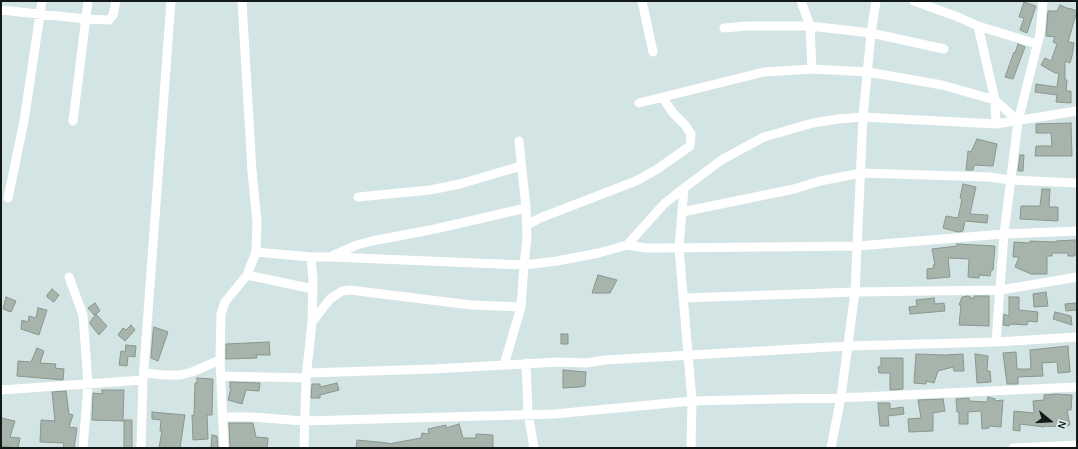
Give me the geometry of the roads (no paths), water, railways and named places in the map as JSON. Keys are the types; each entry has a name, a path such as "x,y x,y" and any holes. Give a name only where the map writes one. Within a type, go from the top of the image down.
{"street":[{"path":"8,198 24,121 42,1"},
{"path":"73,121 88,1"},
{"path":"1,10 40,15 109,20 112,18 116,1"},
{"path":"141,448 143,376 171,1"},
{"path":"224,448 224,417 220,360 221,314 225,302 247,274 256,252 257,222 252,171 242,1"},
{"path":"642,1 653,52"},
{"path":"801,1 810,26 812,69"},
{"path":"831,448 841,397 856,292 863,117 871,32 876,1"},
{"path":"914,1 978,26 1037,44"},
{"path":"996,342 1004,234 1018,121 1040,34 1043,1"},
{"path":"724,28 746,26 810,26 871,32 944,49"},
{"path":"978,26 995,100 996,124"},
{"path":"639,103 764,72 812,69 868,72 942,85 995,100 1018,121"},
{"path":"527,225 540,218 616,187 636,181 656,170 690,146 691,134 685,124 673,113 662,97"},
{"path":"627,245 664,204 684,188 723,159 764,137 812,123 838,119 863,117 996,124 1077,111"},
{"path":"504,365 521,307 527,238 526,208 519,141"},
{"path":"358,197 430,190 460,184 521,166"},
{"path":"682,212 794,189 820,181 861,173 1077,183"},
{"path":"684,188 679,248 692,401 691,448"},
{"path":"331,257 357,245 372,241 435,229 526,208"},
{"path":"256,252 311,257 524,265 557,261 627,245 646,248 858,246 1004,234 1077,231"},
{"path":"304,448 306,376 312,322 313,289 311,257"},
{"path":"247,274 313,289"},
{"path":"68,277 83,315 88,384 83,448"},
{"path":"684,298 856,292 1000,290 1077,277"},
{"path":"312,322 330,299 342,291 350,290 471,305 521,307"},
{"path":"221,376 306,376 526,363 586,363 605,360 848,346 996,342 1077,337"},
{"path":"1,390 88,384 143,376 180,374 192,372 220,360"},
{"path":"526,363 528,413 534,448"},
{"path":"224,417 304,421 528,413 554,414 692,401 862,397 1077,386"},
{"path":"1014,448 1077,446"}]}
